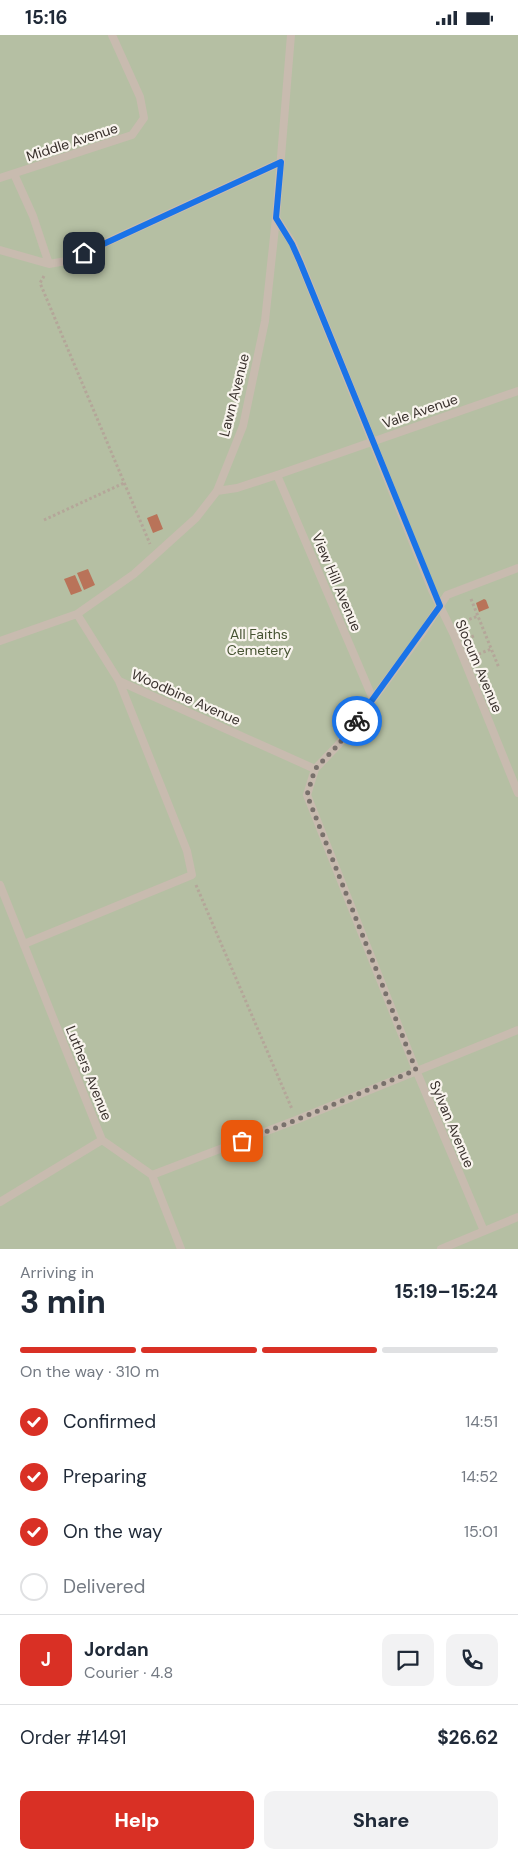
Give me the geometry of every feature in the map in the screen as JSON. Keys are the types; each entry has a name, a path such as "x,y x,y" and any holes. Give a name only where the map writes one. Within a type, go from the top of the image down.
{"lane":[{"name":"Middle Avenue","path":"0,178 132,135 144,117 140,97 112,35"},
{"name":"Lawn Avenue","path":"0,641 77,614 134,574 196,518 217,491 243,426 265,321 276,218 291,35"},
{"path":"0,250 49,263 66,261 281,162"},
{"path":"14,174 33,216 49,263"},
{"name":"Slocum Avenue","path":"276,218 292,244 518,793"},
{"name":"Vale Avenue","path":"217,491 237,488 277,475 518,391"},
{"name":"View Hill Avenue","path":"277,475 373,699"},
{"name":"Sylvan Avenue","path":"484,1231 416,1070 307,795 315,769 338,745 373,699 447,595 518,568"},
{"name":"Woodbine Avenue","path":"77,614 119,681 315,769"},
{"path":"24,944 192,875 187,851 119,681"},
{"name":"Luthers Avenue","path":"0,885 102,1140 152,1175"},
{"path":"181,1249 152,1175 296,1120 518,1030"},
{"path":"0,1202 102,1140"},
{"path":"441,1249 518,1217"}],"path":[{"path":"49,263 40,283 155,555"},
{"path":"44,520 124,483"},
{"path":"470,596 498,668"},
{"path":"457,616 476,663"},
{"path":"459,623 478,616"},
{"path":"466,639 476,635"},
{"path":"473,657 491,649"},
{"path":"192,875 296,1120"}],"green space":[{"name":"All Faiths Cemetery","path":"0,35 518,35 518,1249 0,1249"}],"building":[{"path":"157,514 163,529 153,533 147,518"},
{"path":"88,569 95,585 84,590 77,573"},
{"path":"75,575 82,591 71,595 64,579"},
{"path":"484,599 489,608 479,612 476,603"}],"way so far":[{"path":"242,1141 416,1070 307,795 315,769 338,745 357,721"}],"route":[{"path":"84,253 281,162 276,218 292,244 300,262 440,606 357,721"}]}
